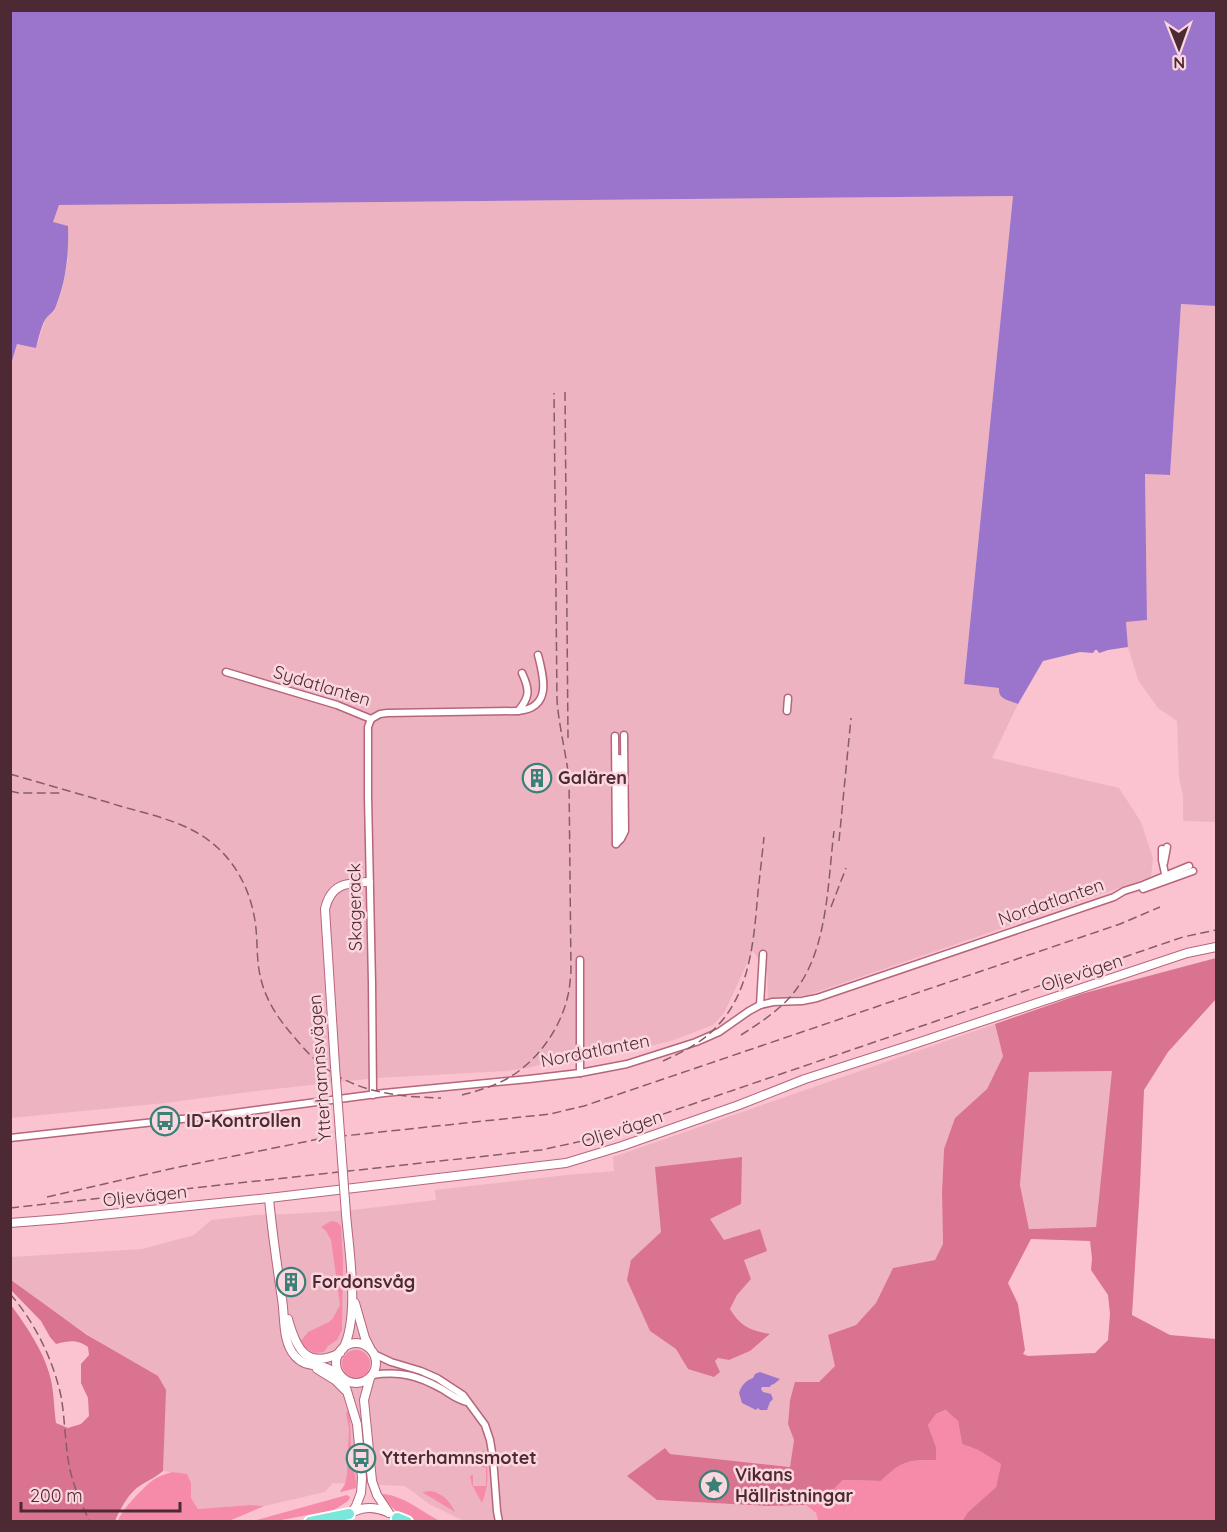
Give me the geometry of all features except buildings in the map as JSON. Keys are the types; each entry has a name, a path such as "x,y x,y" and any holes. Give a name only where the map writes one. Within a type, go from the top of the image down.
{"main road":[{"path":"310,1521 347,1516"}],"street":[{"path":"518,711 533,708 541,698 544,681 538,655"},
{"name":"Sydatlanten","path":"226,672 337,705 371,719 387,713 518,711"},
{"path":"518,711 528,696 522,672"},
{"path":"787,711 788,698"},
{"name":"Skagerack","path":"371,719 368,727 373,1095"},
{"path":"619,736 621,839"},
{"path":"1164,848 1163,866 1166,878"},
{"name":"Nordatlanten","path":"10,1137 580,1073 627,1064 696,1042 719,1032 760,1005 817,998 1191,869"},
{"name":"Ytterhamnsvägen","path":"341,1351 348,1338 351,1324 351,1284 325,909 329,897 337,888 348,883 369,882"},
{"name":"Oljevägen","path":"10,1223 269,1198 549,1165 586,1158 730,1108 805,1079 1187,953 1216,947"},
{"path":"760,1005 763,954"},
{"path":"580,960 580,1073"},
{"path":"269,1198 289,1348 299,1360 335,1380 348,1394"},
{"name":"Ytterhamnsvägen","path":"351,1284 360,1324 372,1352"},
{"path":"282,1300 300,1350 311,1358 330,1358 349,1345 365,1346 392,1362 437,1378 463,1395 484,1425 490,1440 499,1521"},
{"path":"341,1351 337,1369 342,1377 357,1424 362,1478 361,1493 347,1516"},
{"path":"372,1352 376,1363 365,1392 364,1406 372,1481 377,1495 398,1518"},
{"path":"310,1366 322,1366 352,1383 365,1381 371,1376 395,1373 418,1377 460,1401 467,1402"},
{"path":"347,1516 364,1508 373,1508 398,1518"}],"shaded area":[{"path":"11,10 1216,11 1216,306 1181,304 1170,475 1145,474 1147,620 1126,622 1128,647 1099,653 1097,650 1093,653 1080,652 1043,661 1018,704 1002,697 999,688 964,684 1013,196 59,205 53,222 68,226 67,257 62,287 54,310 43,323 36,348 17,344 11,364"},
{"path":"1013,196 964,684 999,688 1002,698 1018,704 992,758 1119,788 1141,822 1153,858 1151,877 808,995 768,998 767,972 753,951 724,1013 713,1025 671,1041 600,1058 570,1056 528,1068 507,1071 377,1078 165,1103 11,1118 10,364 16,343 36,348 46,317 54,312 61,294 68,259 53,222 59,205"},
{"path":"1181,304 1216,306 1216,822 1183,821 1177,721 1158,708 1138,680 1128,647 1126,622 1147,620 1145,474 1170,475"},
{"path":"1216,958 1216,999 1168,1052 1144,1090 1132,1315 1170,1335 1216,1339 1216,1521 962,1521 968,1512 996,1487 1001,1464 978,1450 962,1444 958,1421 946,1410 936,1414 928,1425 936,1447 936,1460 906,1463 894,1469 881,1481 843,1480 824,1497 806,1505 769,1506 657,1500 627,1476 665,1448 670,1454 790,1467 794,1440 788,1424 790,1400 795,1382 819,1382 835,1366 828,1335 856,1325 876,1303 893,1268 935,1260 943,1244 944,1149 955,1118 987,1089 1003,1056 995,1024 1081,994","holes":["1112,1071 1096,1227 1029,1229 1020,1185 1029,1072","1031,1239 1090,1241 1091,1270 1108,1295 1110,1314 1108,1340 1095,1353 1028,1356 1023,1354 1025,1350 1018,1304 1008,1283"]},
{"path":"995,1024 1003,1055 987,1089 955,1118 944,1149 943,1245 935,1260 893,1268 876,1303 856,1325 828,1335 836,1366 819,1382 795,1383 790,1400 788,1424 794,1440 790,1467 670,1454 665,1448 657,1500 769,1506 806,1505 816,1513 818,1521 464,1521 429,1504 405,1486 333,1483 325,1492 264,1506 198,1509 191,1498 191,1483 172,1472 163,1471 164,1428 102,1344 11,1280 11,1257 142,1249 194,1235 211,1220 256,1215 353,1210 436,1200 435,1190 614,1171 613,1157","holes":["709,1218 724,1241 759,1229 744,1260 751,1279 737,1295 730,1309 736,1320 754,1331 770,1335 750,1351 729,1360 719,1358 688,1369 677,1349 650,1331 631,1260 661,1232"]},
{"path":"1113,1071 1096,1227 1029,1229 1020,1185 1029,1072"},
{"path":"742,1157 741,1204 710,1219 724,1240 760,1229 767,1251 744,1260 751,1279 737,1295 730,1309 747,1327 770,1334 750,1351 729,1360 718,1358 715,1361 720,1372 714,1377 688,1369 676,1349 650,1331 627,1280 631,1260 661,1232 655,1167"},
{"path":"331,1221 341,1226 342,1330 337,1340 324,1352 315,1353 302,1346 301,1341 308,1332 329,1322 340,1305 331,1240 321,1227"},
{"path":"11,1280 87,1335 158,1376 166,1390 163,1471 129,1496 115,1521 11,1521 11,1305 40,1350 48,1370 56,1423 68,1428 81,1424 89,1416 88,1398 81,1383 81,1364 89,1355 88,1347 80,1343 56,1344 41,1321 11,1290"},
{"path":"356,1350 366,1354 370,1364 366,1374 356,1378 346,1374 342,1364 346,1354"},
{"path":"760,1372 780,1379 770,1387 761,1389 771,1394 773,1399 767,1410 758,1408 756,1410 742,1403 739,1393 748,1380"},
{"path":"947,1410 958,1421 962,1444 978,1450 1001,1464 996,1487 968,1512 962,1521 818,1521 816,1513 806,1505 826,1495 843,1480 881,1481 894,1469 906,1463 936,1460 936,1447 928,1425 936,1414"},
{"path":"348,1411 356,1488 340,1492 347,1475 349,1429 346,1412"},
{"path":"484,1450 488,1477 486,1490 482,1503 472,1485 470,1476 473,1475 473,1486 486,1486 486,1468 482,1467 481,1457"},
{"path":"172,1472 187,1474 191,1483 191,1498 198,1509 264,1506 229,1521 118,1521 128,1505 153,1480"},
{"path":"431,1491 446,1498 455,1512 422,1492"},
{"path":"382,1494 397,1497 440,1521 415,1521 391,1507"},
{"path":"347,1495 350,1497 348,1501 334,1510 276,1521 253,1521"}],"railway":[{"path":"565,392 568,738"},
{"path":"462,1095 504,1080 530,1062 554,1031 565,1007 570,986 569,779 557,700 554,393"},
{"path":"839,841 851,718"},
{"path":"10,774 160,817 208,840 226,856 243,882 253,911 259,968 265,993 278,1017 303,1047 328,1070 354,1084 396,1095 441,1098"},
{"path":"10,791 63,793"},
{"path":"741,1035 781,1006 800,984 809,967 816,949 825,910 834,831"},
{"path":"663,1061 708,1035 720,1023 738,994 745,978 752,944 764,837"},
{"path":"831,907 846,868"},
{"path":"47,1197 179,1167 324,1138 550,1114 584,1106 1120,924 1160,907"},
{"path":"10,1208 541,1150 587,1140 1183,937 1216,930"},
{"path":"10,1294 35,1329 53,1369 61,1396 71,1472 90,1522"}],"place":[{"name":"Galären","path":"537,778"},
{"name":"ID-Kontrollen","path":"165,1121"},
{"name":"Fordonsvåg","path":"291,1282"},
{"name":"Ytterhamnsmotet","path":"361,1458"},
{"name":"Vikans Hällristningar","path":"714,1485"}]}
